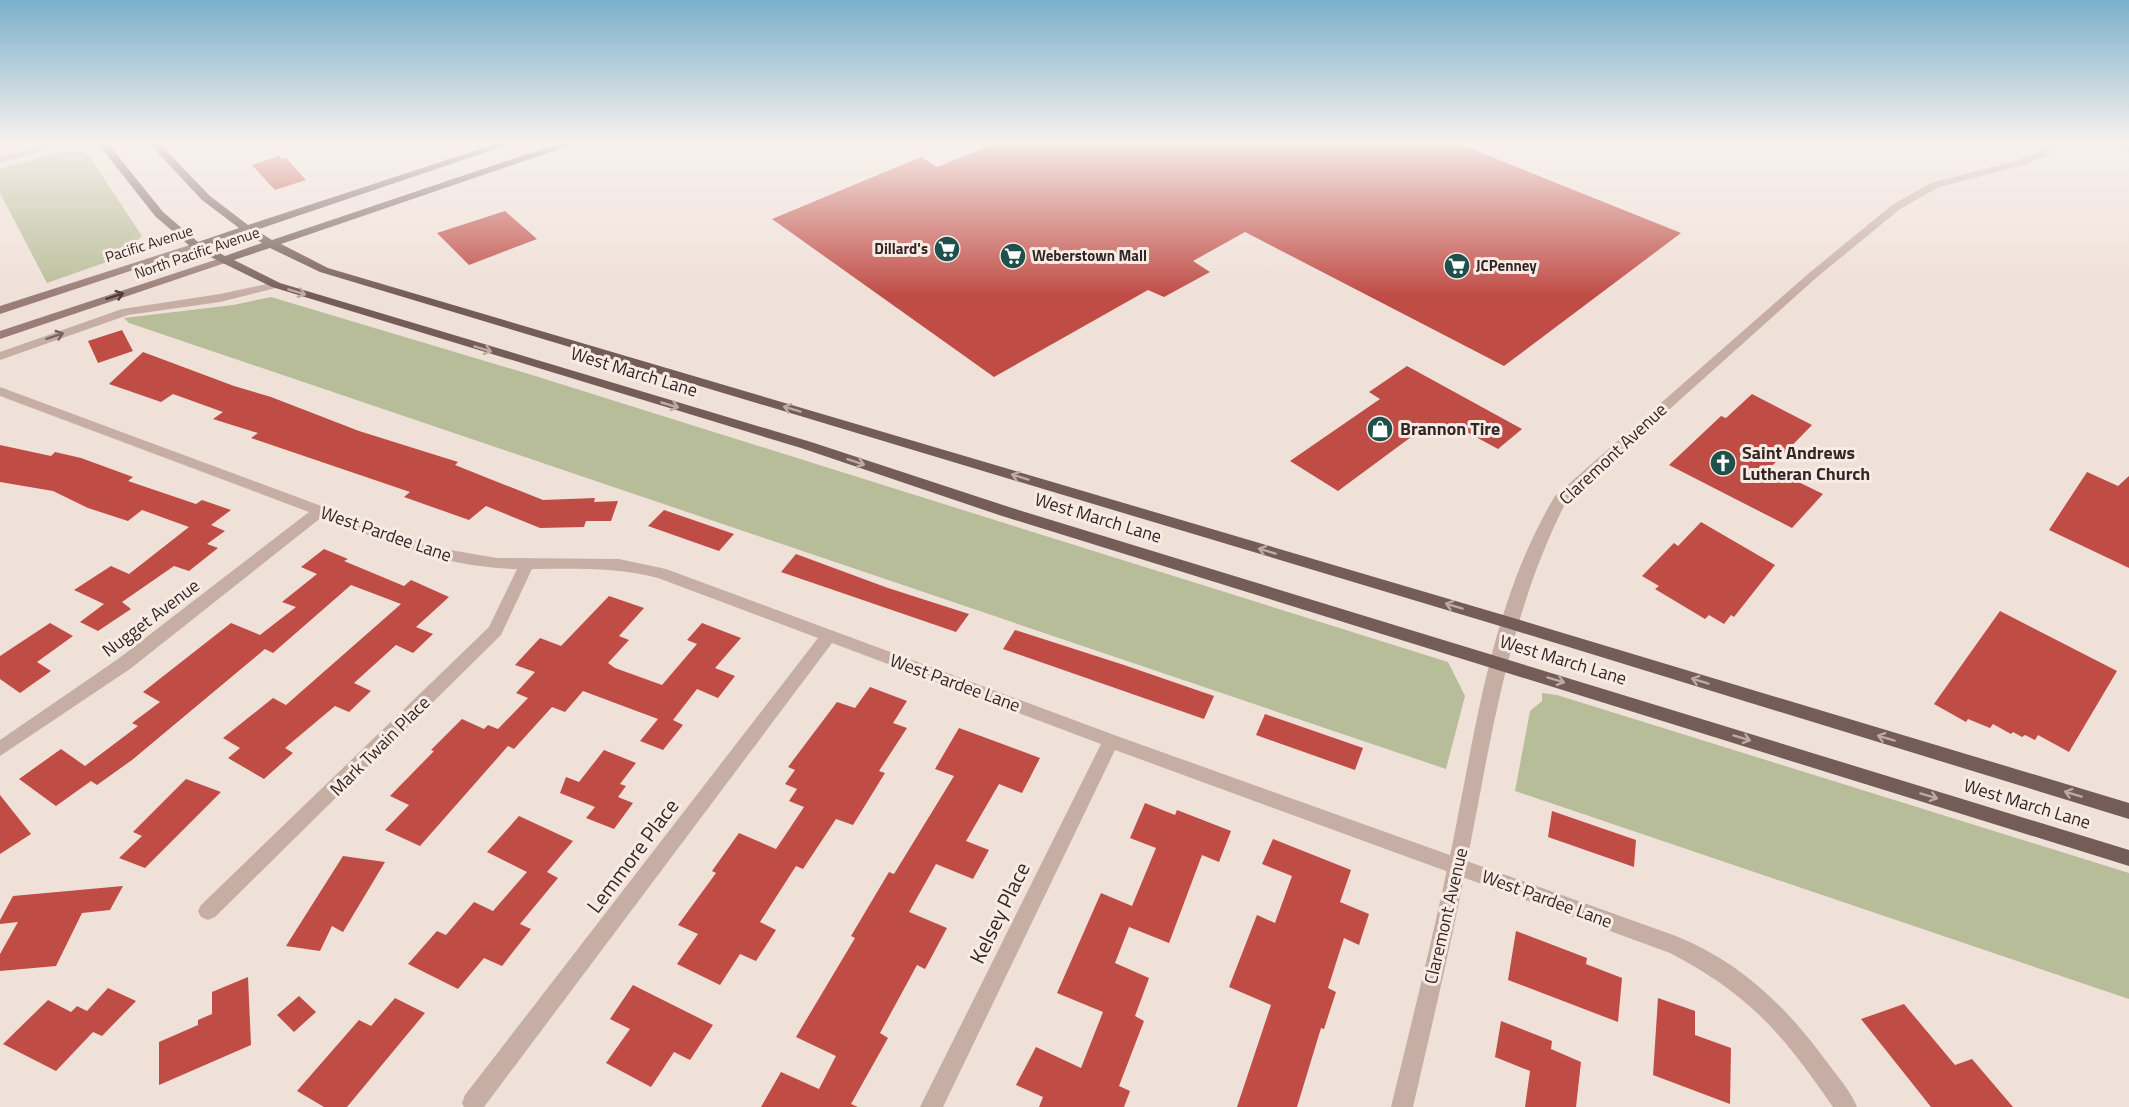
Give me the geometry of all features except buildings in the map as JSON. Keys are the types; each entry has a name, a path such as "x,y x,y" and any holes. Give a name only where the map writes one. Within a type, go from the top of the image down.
{"main road":[{"name":"West March Lane","path":"142,193 159,214 196,246 276,285 806,445 1004,511 1500,662 2129,858"},
{"name":"West March Lane","path":"202,193 245,229 324,270 1510,623 2129,811"},
{"name":"Pacific Avenue","path":"0,310 356,193"},
{"name":"North Pacific Avenue","path":"0,335 422,193"}],"street":[{"name":"Claremont Avenue","path":"1402,1107 1457,866 1500,662 1526,568 1539,536 1560,499 1812,276 1913,196 1921,193"},
{"path":"0,356 126,312 220,298 276,285"},
{"name":"West Pardee Lane","path":"0,391 429,552 460,559 527,563 631,564 662,573 1111,741 1676,946 1731,976 1761,998 1787,1025 1846,1107"},
{"name":"Nugget Avenue","path":"0,749 124,664 319,512"},
{"name":"Mark Twain Place","path":"208,911 313,812 495,631 527,563"},
{"name":"Lemmore Place","path":"473,1103 828,636"},
{"name":"Kelsey Place","path":"931,1107 1111,741"}],"green space":[{"path":"0,193 113,193 142,236 118,258 47,283"},
{"path":"271,297 532,375 1448,662 1465,696 1446,769 129,323 124,318 233,305"},
{"path":"1542,693 1557,695 2129,873 2129,999 1515,791 1530,711 1542,701"}],"place":[{"name":"Dillard's","path":"947,249"},
{"name":"Weberstown Mall","path":"1013,256"},
{"name":"JCPenney","path":"1457,266"},
{"name":"Brannon Tire","path":"1380,429"},
{"name":"Saint Andrews Lutheran Church","path":"1723,463"}]}
